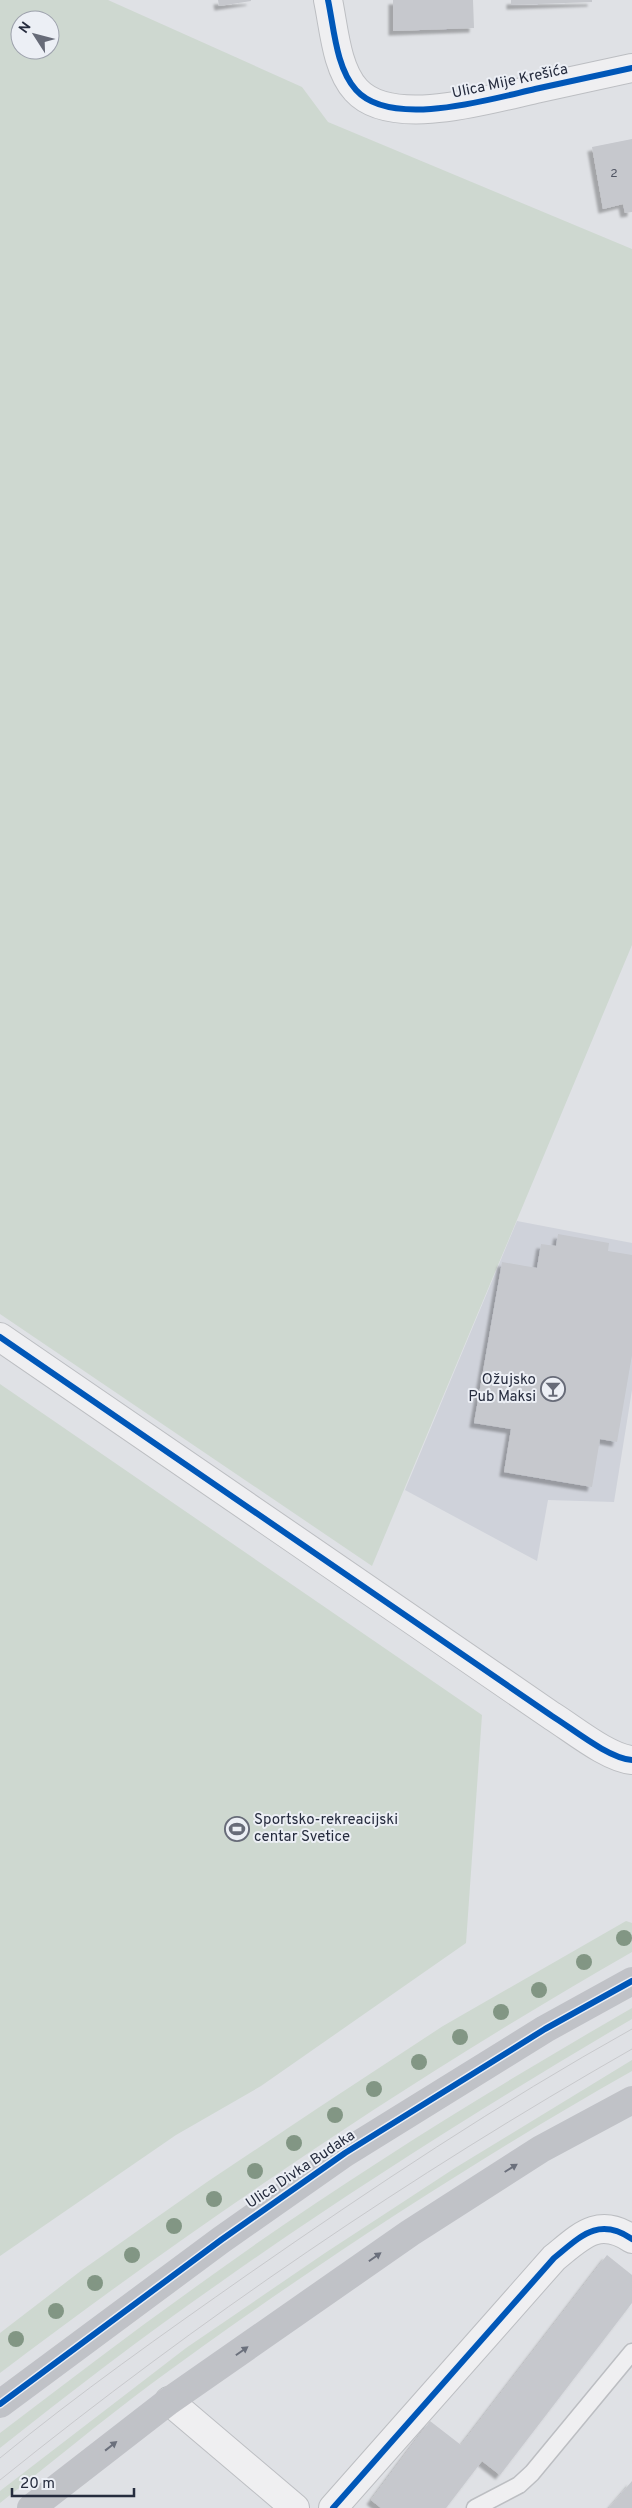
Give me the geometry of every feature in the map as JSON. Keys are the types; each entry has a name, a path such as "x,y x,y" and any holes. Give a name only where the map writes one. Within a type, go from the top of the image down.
{"street":[{"name":"Ulica Mije Krešića","path":"328,0 344,73 356,90 367,99 391,107 421,110 456,107 632,68"},
{"path":"0,1337 552,1716 610,1753 623,1759 632,1760"},
{"name":"Ulica Divka Budaka","path":"0,2404 205,2252 346,2153 545,2029 632,1981"},
{"path":"30,2508 169,2401 410,2233 542,2149 632,2100"},
{"path":"333,2508 554,2258 591,2230 605,2228 620,2231 632,2239"},
{"path":"169,2401 295,2508"}],"lane":[{"path":"475,2508 519,2485 532,2473 632,2352"}],"shaded area":[{"path":"0,0 108,0 302,87 328,122 632,249 632,945 372,1566 0,1314"},
{"name":"Ožujsko Pub Maksi","path":"517,1221 632,1243 632,1390 614,1502 548,1500 537,1561 405,1490"},
{"name":"Sportsko-rekreacijski centar Svetice","path":"0,1384 482,1715 466,1943 261,2086 176,2135 0,2256"},
{"path":"626,1921 632,1923 632,1952 469,2049 309,2152 153,2260 0,2373 0,2333 82,2270 207,2182 443,2026"},
{"path":"632,2008 632,2019 422,2147 268,2249 135,2344 0,2448 0,2433 143,2325 243,2253 407,2144 519,2074"},
{"path":"632,2060 632,2071 508,2144 387,2220 209,2342 113,2413 0,2503 0,2491 186,2348 325,2253 455,2168"}],"building":[{"path":"218,0 251,0 251,1 219,6"},
{"path":"393,0 473,0 474,28 393,31"},
{"path":"511,0 592,0 592,2 511,5"},
{"path":"632,139 632,212 625,213 623,204 603,209 592,147"},
{"name":"Ožujsko Pub Maksi","path":"558,1234 609,1243 608,1251 632,1255 632,1355 617,1442 600,1439 592,1487 504,1472 511,1429 474,1423 502,1262 537,1268 541,1244 556,1246"},
{"path":"607,2255 632,2275 632,2303 500,2475 482,2461 446,2508 381,2508 371,2500 430,2421 461,2445"},
{"path":"632,2481 632,2508 609,2508"}],"tram line":[{"path":"0,2458 122,2364 341,2210 533,2086 632,2029"},
{"path":"0,2480 151,2363 307,2252 468,2147 632,2049"}],"cycle path":[{"path":"328,0 340,59 349,81 356,90 372,102 393,108 442,108 468,104 632,68"},
{"path":"0,1337 580,1735 612,1754 632,1760"},
{"path":"0,2404 221,2240 345,2153 545,2029 632,1981"},
{"path":"333,2508 554,2258 581,2237 599,2229 620,2232 632,2239"}],"place":[{"name":"Ožujsko Pub Maksi","path":"553,1389"},
{"name":"Sportsko-rekreacijski centar Svetice","path":"237,1829"}]}
